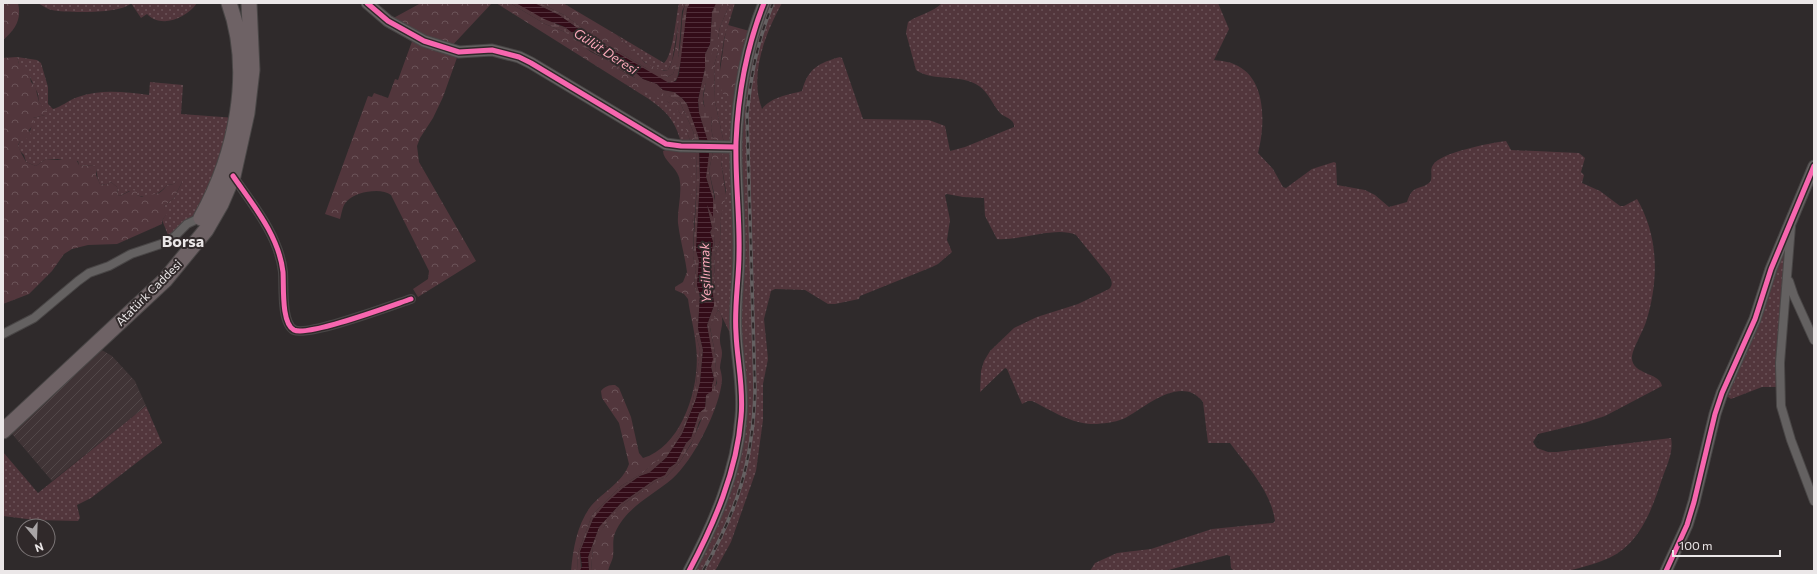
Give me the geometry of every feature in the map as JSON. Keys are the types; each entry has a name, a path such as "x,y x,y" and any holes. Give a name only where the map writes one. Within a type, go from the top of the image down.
{"highway":[{"name":"Atatürk Caddesi","path":"3,419 159,273 178,251 202,217 211,200 224,168 240,92 240,47 229,3"},
{"name":"Atatürk Caddesi","path":"3,431 165,280 206,230 221,204 233,176 250,94 252,46 249,3"}],"street":[{"path":"367,3 388,21 424,41 458,52 492,50 531,63 656,140 666,144 690,147 732,147"},
{"path":"688,571 708,533 719,504 732,465 741,418 741,377 735,325 739,254 732,147 743,71 748,49 764,3"},
{"path":"1666,571 1687,525 1715,414 1722,394 1755,319 1772,269 1814,166"},
{"path":"233,176 270,232 276,247 283,272 287,322 293,330 302,332 411,299"},
{"path":"3,334 34,318 78,281 90,273 109,266 131,254 164,243 175,236 187,224 202,217"},
{"path":"1792,219 1780,364 1781,406 1791,440 1814,501"},
{"path":"1787,276 1794,296 1814,340"}],"shaded area":[{"path":"95,346 112,356 135,381 146,406 52,481 7,428"}],"green space":[{"path":"3,3 18,3 19,14 14,28 3,40"},
{"path":"38,3 131,3 126,7 106,11 70,12 52,10"},
{"path":"131,3 197,3 187,13 174,20 159,21 147,14 141,18"},
{"path":"421,3 492,3 449,49 459,52 443,97 417,146 419,162 476,261 418,297 413,289 428,279 429,271 391,195 381,191 362,193 356,195 345,203 340,219 325,214 368,96 372,97 374,93 388,98 395,79 398,80 414,36 388,21"},
{"path":"496,3 510,3 545,24 565,32 591,52 611,62 620,70 680,102 693,131 696,143 691,143 680,113 668,102 625,84"},
{"path":"510,3 516,3 558,25 565,27 589,46 625,68 634,71 643,79 657,84 663,90 674,92 687,104 698,134 699,143 696,143 693,131 680,102 642,83 631,75 620,70 611,62 580,45 565,32 545,24"},
{"path":"534,3 540,3 566,16 594,37 646,68 667,77 673,74 677,62 684,10 686,3 690,3 687,9 683,52 677,79 672,83 665,82 590,37 559,15"},
{"path":"540,3 563,3 617,35 645,63 664,71 668,70 672,63 676,46 680,11 682,3 686,3 682,11 678,61 673,74 667,77 660,76 594,37 566,16"},
{"path":"679,3 682,3 672,61 668,70 654,68 647,64 617,35 664,63 670,52 672,44"},
{"path":"716,3 722,3 715,30 703,99 705,107 712,118 711,128 714,143 708,143 699,113 698,100 705,68 705,54 710,44 712,12"},
{"path":"722,3 730,3 720,27 718,52 714,65 715,102 724,143 714,143 711,128 712,118 705,109 703,99 715,25"},
{"path":"730,3 735,3 724,39 720,65 721,88 764,3 782,3 765,41 758,69 758,96 762,109 775,99 802,91 804,83 815,68 820,64 840,57 842,58 863,119 929,120 945,126 950,151 965,147 1014,127 1014,124 997,110 979,86 971,82 955,78 930,76 916,70 906,33 908,22 935,9 942,3 1218,3 1229,29 1214,60 1224,61 1238,66 1247,73 1254,82 1262,105 1262,130 1258,153 1273,169 1283,187 1286,188 1312,169 1334,162 1336,163 1337,185 1365,190 1375,195 1389,207 1407,202 1409,196 1414,190 1429,183 1433,165 1438,160 1456,152 1506,141 1511,150 1579,153 1585,158 1581,172 1584,175 1582,183 1600,191 1620,206 1624,206 1637,199 1650,228 1655,259 1653,291 1646,322 1632,356 1636,367 1656,378 1660,381 1662,386 1605,416 1584,423 1538,434 1533,442 1537,448 1548,452 1557,452 1671,438 1672,443 1669,459 1654,502 1637,535 1620,552 1609,558 1568,571 1234,571 1231,568 1230,556 1227,555 1164,571 1090,571 1095,563 1117,553 1151,549 1212,529 1273,523 1275,521 1269,499 1251,470 1230,443 1208,443 1203,402 1195,394 1185,391 1175,392 1155,400 1124,419 1112,422 1088,424 1071,420 1032,401 1022,404 1007,369 1005,368 980,392 981,371 984,361 990,351 1014,328 1037,317 1078,304 1109,289 1112,282 1110,277 1076,235 1059,232 1017,238 997,239 985,216 984,198 963,197 947,194 945,195 950,220 947,240 952,252 938,264 860,296 859,299 835,304 828,304 805,290 775,289 771,291 764,319 768,359 763,384 763,420 756,471 731,542 715,571 689,571 708,533 741,417 729,331 717,307 714,283 715,255 721,238 720,221 726,191 721,161 724,143 715,102 714,65 718,52 720,27"},
{"path":"728,25 753,32 739,102 730,100 724,95 720,82 725,34"},
{"path":"17,57 37,60 41,63 48,87 48,104 53,109 87,94 122,92 149,95 150,82 183,85 181,114 236,118 211,200 170,240 162,220 166,215 164,206 174,198 182,182 179,179 174,184 167,185 154,195 145,197 137,195 137,191 129,191 120,196 118,195 117,187 111,182 106,185 100,184 95,166 79,165 78,161 62,159 46,159 36,166 26,162 24,155 18,146 20,141 28,137 33,118 45,115 44,109 39,102 38,94 30,77 19,64"},
{"path":"17,57 19,64 25,66 29,72 31,82 35,86 39,102 47,111 45,115 33,118 34,124 29,130 31,135 25,140 20,141 18,145 26,162 36,166 46,159 58,160 67,158 71,160 76,159 79,165 97,166 96,175 100,184 106,185 111,182 117,187 118,195 120,196 132,190 137,191 137,195 142,197 148,194 157,194 167,185 174,184 179,178 182,182 174,198 164,206 168,213 162,220 162,224 117,244 88,245 72,249 64,254 52,271 29,294 3,304 3,58"},
{"path":"625,84 655,95 676,108 682,116 691,143 681,143 678,132 667,114 652,101"},
{"path":"663,151 692,151 692,219 694,225 693,256 696,269 694,283 696,293 696,335 700,350 691,409 681,431 666,454 641,474 621,486 592,515 578,553 577,571 571,571 576,537 586,513 596,501 618,482 629,464 619,423 602,398 601,391 611,385 615,385 619,388 631,417 639,453 643,458 657,451 669,441 679,427 692,395 697,362 695,335 688,299 684,294 675,290 675,287 683,282 687,272 678,223 680,183 677,173 665,157"},
{"path":"692,151 696,151 697,184 694,225 692,219"},
{"path":"696,151 699,151 700,179 696,250 699,261 697,285 700,295 698,328 703,350 700,383 696,399 682,434 666,458 649,473 640,476 623,488 593,519 580,552 581,569 580,571 577,571 578,553 592,515 621,486 641,474 665,454 681,431 691,409 700,350 696,335 696,293 694,283 696,269 693,256 697,184"},
{"path":"708,151 713,151 709,171 716,206 714,234 714,283 718,310 710,328 716,358 715,369 717,377 715,389 707,412 699,422 694,438 680,462 666,477 656,481 621,506 605,525 593,547 591,571 589,571 588,557 599,527 620,504 666,473 669,468 676,463 686,443 691,438 699,413 705,408 706,395 712,389 714,379 711,367 711,350 707,325 714,305 710,265 713,243 710,232 712,228 706,202 712,213 713,199 706,177"},
{"path":"713,151 723,151 721,161 726,196 720,221 721,238 715,255 715,197 709,171"},
{"path":"1792,219 1779,387 1762,387 1731,399 1722,393"},
{"path":"718,310 722,318 720,342 722,353 720,368 722,380 720,392 711,419 697,447 680,471 633,509 620,524 614,536 613,557 608,571 591,571 593,547 601,531 611,517 621,506 656,481 666,477 680,462 691,444 717,383 715,369 716,358 710,327"},
{"path":"146,406 162,443 91,498 77,505 80,518 78,521 56,520 56,518 19,518 3,516 3,452 38,493"}],"water":[{"path":"516,3 534,3 559,15 590,37 669,83 676,81 679,74 687,9 690,3 716,3 712,12 710,44 705,54 705,68 698,100 699,113 708,142 709,155 706,177 713,199 713,217 707,205 712,228 710,232 713,242 710,265 714,305 707,325 713,359 711,367 714,379 712,391 706,395 705,408 699,413 691,438 686,443 676,463 669,468 665,475 654,480 620,504 599,527 588,557 589,571 580,571 582,566 580,552 593,519 605,504 623,488 640,476 649,473 666,458 682,434 696,399 700,383 703,350 698,328 700,295 697,285 699,261 696,250 700,179 699,138 687,104 674,92 663,90 657,84 643,79 634,71 625,68 589,46 565,27 544,19"}],"railway":[{"path":"703,571 726,527 741,484 747,462 754,416 755,390 747,115 750,86 759,45 767,17 773,3"}],"cycle path":[{"path":"367,3 388,21 424,41 459,52 492,50 519,57 666,144 681,146 736,147"},
{"path":"689,571 707,535 723,497 735,457 739,437 742,406 736,323 739,264 736,156 737,124 744,71 752,37 764,3"},
{"path":"1666,571 1687,525 1715,414 1722,393 1755,319 1771,269 1814,166"},
{"path":"233,176 271,233 281,259 285,312 287,320 294,330 302,331 332,325 411,299"}],"district":[{"name":"Borsa","path":"183,241"}],"water label":[{"name":"Gülüt Deresi","path":"606,51"},
{"name":"Yeşilırmak","path":"705,273"}]}
